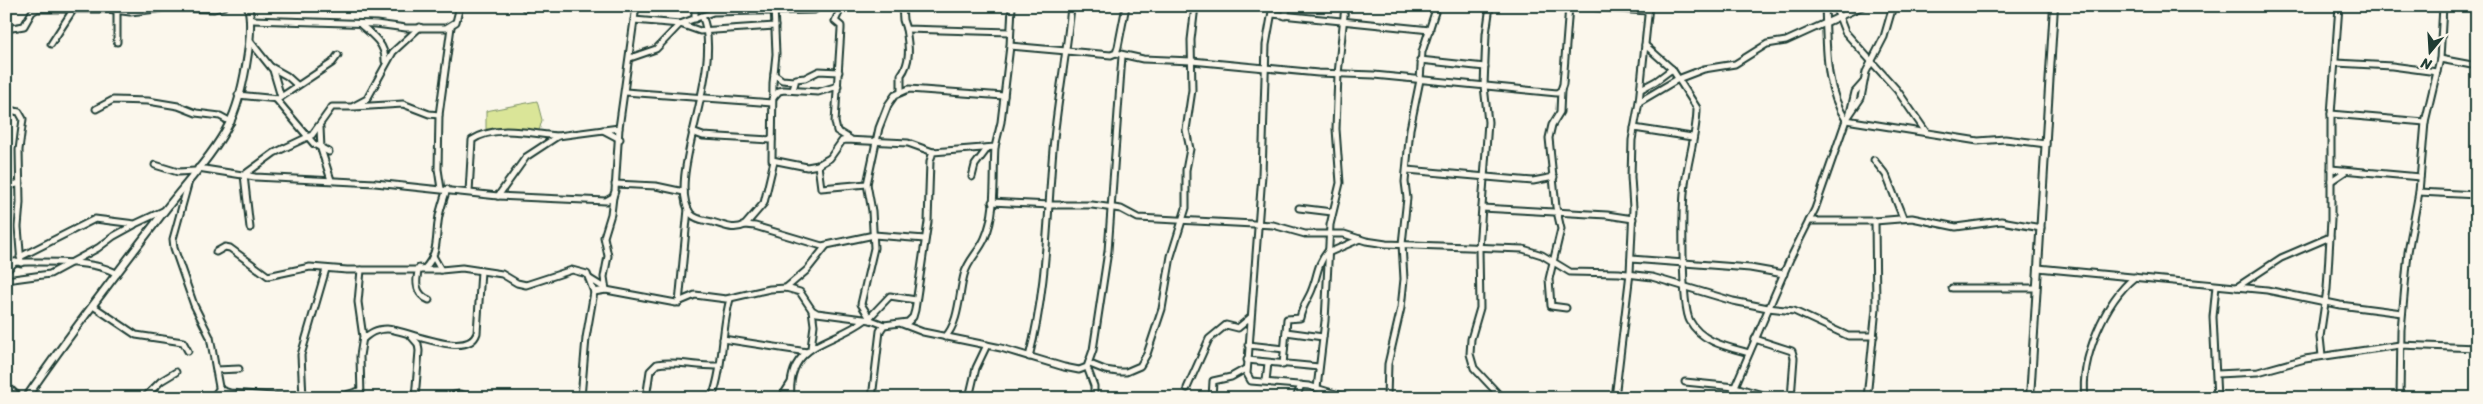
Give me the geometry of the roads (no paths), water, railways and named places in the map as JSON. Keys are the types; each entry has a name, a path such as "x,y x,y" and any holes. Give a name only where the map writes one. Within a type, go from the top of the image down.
{"street":[{"path":"6,29 24,26 33,8 130,12 166,8 214,9 225,6"},
{"path":"26,398 92,306 231,122 250,41 252,20 248,6"},
{"path":"429,300 420,295 417,290 422,269 434,256 437,244 438,218 444,189 438,179 439,114 452,27 456,22 460,6"},
{"path":"606,290 604,277 608,256 604,236 611,214 620,139 619,128 636,6"},
{"path":"695,6 695,19"},
{"path":"634,20 680,24 713,12 818,9 821,6"},
{"path":"842,6 835,21 841,26 836,128 840,133 855,141"},
{"path":"901,92 901,75 905,71 909,56 902,6"},
{"path":"945,337 953,321 967,266 985,239 992,202 995,147 1004,96 1010,46 1012,6"},
{"path":"1030,356 1040,300 1050,206 1053,151 1071,6"},
{"path":"1116,53 1126,6"},
{"path":"902,324 945,337 987,345 1079,370 1089,366 1104,370 1126,372 1140,366 1144,360 1162,309 1169,267 1186,208 1186,170 1190,149 1186,130 1191,101 1191,40 1195,6"},
{"path":"1273,6 1266,45 1258,225 1247,374 1251,381 1301,385 1349,398"},
{"path":"1285,16 1288,6"},
{"path":"1317,388 1323,337 1329,234 1332,212 1340,183 1336,143 1338,74 1345,6"},
{"path":"1387,398 1388,364 1401,308 1404,279 1402,244 1407,198 1410,129 1420,80 1420,60 1437,6"},
{"path":"1490,6 1486,34 1484,86 1488,122 1479,249 1480,308 1471,339 1471,361 1482,378 1502,398"},
{"path":"1566,308 1553,307 1550,303 1549,283 1552,261 1560,235 1549,138 1552,125 1560,112 1570,6 1649,9 1639,102 1634,128 1631,164 1633,219 1631,259 1615,398"},
{"path":"1825,6 1831,88 1835,101 1847,119 1978,140 2005,139 2046,144"},
{"path":"1835,6 1845,32 1897,90 1926,132"},
{"path":"1639,102 1678,78 1704,69 1735,64 1767,44 1786,41 1863,6"},
{"path":"1730,398 1768,308 1809,221 1847,119 1861,98 1863,83 1870,62 1884,38 1893,6"},
{"path":"2030,398 2054,6"},
{"path":"2322,356 2320,337 2325,303 2330,237 2332,114 2339,6"},
{"path":"2400,398 2400,344 2408,252 2419,192 2425,122 2440,59 2443,6"},
{"path":"745,225 764,203 774,161 771,157 772,101 776,54 774,9"},
{"path":"51,44 73,10"},
{"path":"117,10 117,42"},
{"path":"1272,14 1430,30"},
{"path":"679,303 688,209 684,192 692,132 702,98 706,30 702,16"},
{"path":"252,20 452,27"},
{"path":"360,24 386,52 385,64"},
{"path":"680,24 691,30 774,26"},
{"path":"630,58 656,49 680,24"},
{"path":"360,107 367,99 393,52 420,27"},
{"path":"906,29 1010,32"},
{"path":"250,41 271,66 278,81 278,98 308,138 321,149 329,152"},
{"path":"1645,45 1672,69 1697,108 1684,185 1685,303 1690,322 1711,340 1749,353"},
{"path":"1010,46 1105,55 1116,53 1143,60 1192,61 1557,93 1561,90"},
{"path":"238,95 278,98 329,65 338,55"},
{"path":"1094,398 1094,386 1089,366 1102,302 1112,207 1122,56"},
{"path":"2440,59 2477,66"},
{"path":"1420,60 1485,67"},
{"path":"2336,64 2392,66 2437,72"},
{"path":"271,66 288,76 297,85"},
{"path":"1640,89 1656,81 1672,69"},
{"path":"772,101 779,91 794,81 819,71 839,72"},
{"path":"774,74 782,80 794,81"},
{"path":"793,90 794,81"},
{"path":"779,91 818,92 838,86"},
{"path":"869,319 861,304 863,288 873,256 874,235 871,201 867,184 881,120 888,105 895,95 901,92 920,89 1004,96"},
{"path":"625,92 772,101"},
{"path":"352,107 367,99"},
{"path":"96,109 113,100 148,101 178,106 196,113 220,116 231,122"},
{"path":"244,175 274,153 308,138 320,127 332,107 403,104 429,114 439,114"},
{"path":"6,109 19,112 23,119 19,150 19,261"},
{"path":"2332,114 2425,122"},
{"path":"320,127 321,149 331,180"},
{"path":"469,192 472,140 484,133 519,132 558,136 619,128"},
{"path":"1634,128 1692,136"},
{"path":"603,130 620,139"},
{"path":"692,132 702,136 772,140"},
{"path":"498,196 526,157 558,136"},
{"path":"774,161 806,166 818,165 830,158 842,141 908,143 933,152 939,150 987,149 995,147"},
{"path":"972,177 975,165 987,149"},
{"path":"812,310 817,313 869,319 884,325 902,324 908,322 913,317 925,239 930,161 933,152"},
{"path":"1874,160 1886,175 1891,192 1903,218"},
{"path":"155,165 178,172 196,169 244,175 444,189 498,196 606,202 613,198"},
{"path":"818,165 821,188 867,184"},
{"path":"2331,169 2420,178"},
{"path":"1407,170 1533,181 1554,177"},
{"path":"2331,181 2347,171"},
{"path":"244,175 250,228"},
{"path":"190,178 173,239 174,248 194,305 210,337 220,388 224,392 302,398 301,355 326,269"},
{"path":"6,186 20,183"},
{"path":"615,184 656,186 684,192"},
{"path":"2419,192 2477,195"},
{"path":"992,202 1050,206 1082,204 1121,209 1138,218 1181,222 1230,222 1273,225 1305,234 1344,234 1360,240 1402,244 1479,249 1523,249 1542,255 1570,272 1630,273 1768,308 1794,311 1848,336 1874,336"},
{"path":"1299,208 1332,212"},
{"path":"1482,208 1607,215 1633,219"},
{"path":"688,209 697,219 725,227 755,226 826,246 874,235 925,239"},
{"path":"6,280 46,275 98,248 135,224 165,210"},
{"path":"1809,221 1875,221 1903,218 1956,227 2001,220 2041,228"},
{"path":"6,271 19,261 95,219 135,224"},
{"path":"1867,398 1876,308 1875,221"},
{"path":"2237,287 2281,258 2330,237"},
{"path":"1283,365 1288,318 1300,318 1303,307 1311,292 1316,271 1328,252 1360,240"},
{"path":"786,288 808,270 826,246"},
{"path":"216,252 228,247 268,276 305,268 361,270 441,270 462,268 502,274 517,283 526,285 572,270 580,270 593,283 606,290 679,303 695,295 730,299 770,289 786,288 804,295 812,310 814,325 809,350 794,370 791,383 791,398"},
{"path":"434,256 441,270"},
{"path":"1631,259 1750,268 1784,274"},
{"path":"6,262 100,265 117,274"},
{"path":"2038,268 2279,292 2325,303 2402,313"},
{"path":"360,398 363,339 358,302 361,270"},
{"path":"361,330 386,329 402,331 428,341 470,342 475,339 478,333 481,272"},
{"path":"582,398 586,346 594,292 589,277"},
{"path":"2085,398 2084,384 2090,346 2097,330 2120,292 2135,277"},
{"path":"2216,286 2213,317 2217,398"},
{"path":"1952,288 2036,288"},
{"path":"594,292 606,290"},
{"path":"723,339 809,350 869,319 890,296 916,300"},
{"path":"712,398 719,366 723,327 730,299"},
{"path":"92,306 136,335 183,342 188,351"},
{"path":"1187,388 1209,340 1226,325 1238,328 1250,317"},
{"path":"872,398 879,338 884,325"},
{"path":"363,339 372,331"},
{"path":"1286,332 1323,337"},
{"path":"411,335 418,344 419,351 415,398"},
{"path":"1755,340 1792,351 1794,358 1791,398"},
{"path":"2217,374 2258,372 2290,362 2400,344 2477,348"},
{"path":"976,398 970,396 976,368 987,345"},
{"path":"1248,345 1284,349"},
{"path":"1247,360 1319,367"},
{"path":"1266,381 1268,363"},
{"path":"646,398 650,371 657,364 719,366"},
{"path":"1212,398 1213,381 1230,377 1247,368"},
{"path":"216,370 239,369"},
{"path":"144,398 161,381 176,372"},
{"path":"1685,382 1734,387 1774,398"},
{"path":"781,398 791,383"},
{"path":"6,385 20,398"},
{"path":"1296,398 1301,385"},
{"path":"212,398 220,388"},
{"path":"336,398 359,391"},
{"path":"243,393 248,398"},
{"path":"441,398 460,394 475,398"}]}
